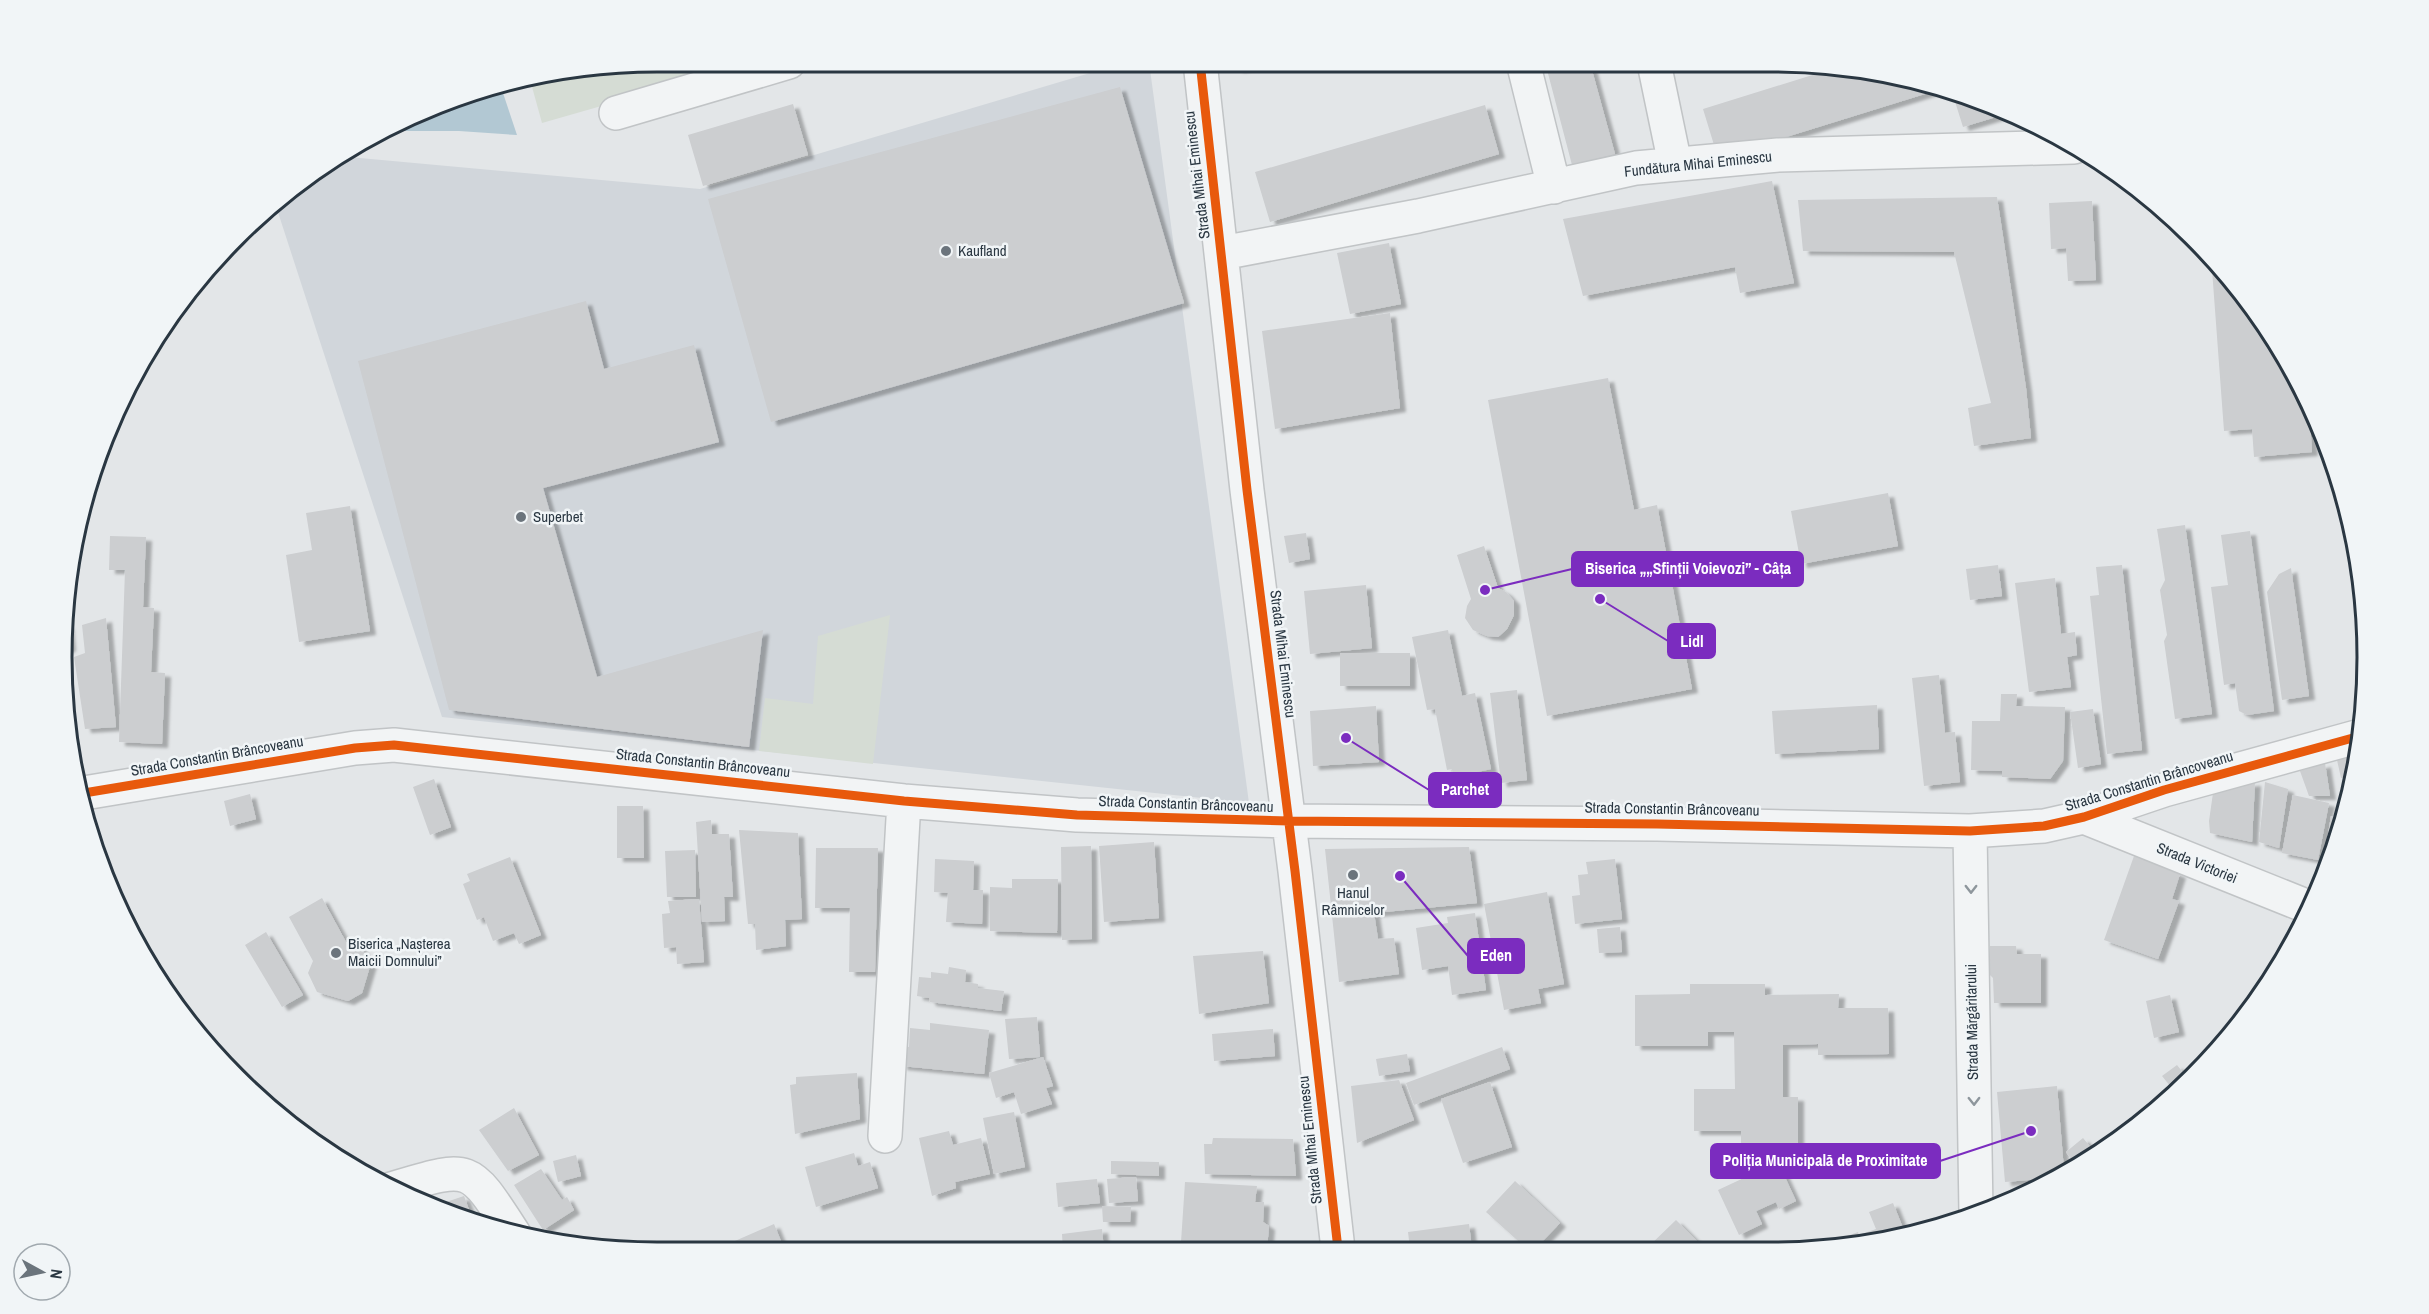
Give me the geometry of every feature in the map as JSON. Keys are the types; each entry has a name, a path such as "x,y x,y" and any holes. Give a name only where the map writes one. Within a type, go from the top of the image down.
{"street":[{"path":"616,113 755,72"},
{"name":"Strada Mihai Eminescu","path":"1201,72 1247,490 1289,821 1337,1242"},
{"path":"1525,72 1554,187"},
{"path":"1656,72 1676,164"},
{"name":"Fundătura Mihai Eminescu","path":"1222,253 1554,187 1635,168 1778,155 2059,147"},
{"name":"Strada Constantin Brâncoveanu","path":"88,792 356,748 394,745 904,801 1077,815 1289,821 1724,825 1970,831 2044,826 2084,817 2164,790 2351,738"},
{"path":"885,1136 904,801"},
{"name":"Strada Victoriei","path":"2084,817 2302,904"},
{"name":"Strada Mărgăritarului","path":"1970,831 1976,1205"},
{"path":"405,1185 447,1174 463,1173 479,1181 506,1222"}],"shaded area":[{"path":"720,72 542,123 532,86 619,73"},
{"path":"1093,72 1150,72 1249,803 442,717 278,212 353,157 700,189"},
{"path":"890,615 873,764 759,751 765,698 813,704 818,636"}],"water":[{"path":"503,93 517,135 459,131 400,131 469,103"}],"building":[{"path":"1548,72 1592,72 1615,154 1572,165"},
{"path":"1817,74 1886,83 1927,93 1718,158 1703,109"},
{"name":"Kaufland","path":"1120,87 1184,303 771,422 708,199"},
{"path":"1955,102 1996,117 1963,127"},
{"path":"793,104 808,155 703,186 688,135"},
{"path":"1485,105 1499,154 1270,222 1255,172"},
{"path":"1772,181 1794,283 1740,293 1735,267 1583,296 1563,219"},
{"path":"1997,197 2026,388 2031,438 1974,446 1968,408 1991,403 1954,252 1803,251 1798,200"},
{"path":"2092,201 2096,280 2068,281 2066,248 2051,249 2049,203"},
{"path":"1389,243 1401,304 1350,314 1337,253"},
{"path":"2212,271 2236,301 2279,365 2311,430 2312,452 2254,457 2252,429 2224,431"},
{"path":"586,301 604,369 694,345 719,442 543,488 597,677 763,630 749,747 449,710 358,361"},
{"path":"1390,313 1400,408 1275,429 1262,331"},
{"path":"1608,378 1634,510 1657,505 1692,689 1547,716 1488,400"},
{"path":"1888,493 1898,546 1801,564 1791,511"},
{"path":"350,506 370,631 299,642 286,555 312,550 306,513"},
{"path":"2185,525 2212,714 2175,719 2164,641 2167,635 2160,590 2165,580 2157,529"},
{"path":"2250,531 2274,711 2247,715 2239,711 2235,683 2224,685 2211,587 2228,585 2221,535"},
{"path":"1306,533 1310,559 1289,563 1284,536"},
{"path":"110,536 146,537 143,607 154,608 151,672 165,673 162,744 119,742 125,570 109,570"},
{"path":"1484,546 1498,588 1506,592 1514,601 1514,615 1507,629 1498,637 1487,636 1473,630 1465,618 1471,599 1457,555"},
{"path":"1998,565 2002,596 1970,600 1966,569"},
{"path":"2122,565 2142,750 2107,754 2090,596 2099,595 2096,567"},
{"path":"2291,568 2309,696 2282,700 2267,592 2279,574"},
{"path":"2055,578 2061,634 2075,632 2077,655 2067,657 2071,687 2029,692 2015,583"},
{"path":"1366,585 1372,648 1310,654 1304,591"},
{"path":"106,618 116,727 85,729 74,657 85,653 82,625"},
{"path":"1448,630 1462,696 1475,693 1491,769 1454,777 1452,769 1447,770 1435,709 1427,710 1412,637"},
{"path":"1340,653 1410,653 1410,686 1340,686"},
{"path":"1939,675 1945,733 1955,732 1960,782 1924,786 1912,678"},
{"path":"1517,690 1527,780 1501,783 1490,693"},
{"path":"2001,694 2017,694 2016,706 2065,707 2063,761 2050,779 2002,777 2002,771 1971,770 1972,721 2000,721"},
{"path":"1877,705 1879,749 1775,754 1772,711"},
{"path":"1376,706 1379,762 1313,766 1310,711"},
{"path":"2093,709 2101,764 2078,768 2070,712"},
{"path":"2348,758 2344,777 2341,778 2337,760"},
{"path":"2325,763 2330,796 2309,796 2300,771"},
{"path":"434,779 451,827 430,835 413,787"},
{"path":"2255,782 2252,842 2210,833 2209,821 2214,786"},
{"path":"2265,782 2288,789 2279,848 2259,842"},
{"path":"250,794 256,819 230,826 224,801"},
{"path":"2293,795 2329,803 2318,860 2282,853"},
{"path":"617,806 643,806 644,858 617,858"},
{"path":"2331,816 2334,817 2327,843"},
{"path":"711,820 712,834 729,834 733,897 724,897 725,921 702,922 696,822"},
{"path":"739,830 798,833 802,919 785,920 786,946 756,950 755,924 748,924"},
{"path":"1154,842 1159,918 1104,922 1099,846"},
{"path":"1091,846 1092,939 1062,940 1061,847"},
{"path":"1469,847 1477,903 1374,913 1378,939 1394,938 1399,974 1339,982 1325,849"},
{"path":"816,848 878,848 875,972 849,972 850,908 815,908"},
{"path":"695,850 696,897 667,897 665,851"},
{"path":"2134,856 2180,874 2172,899 2179,901 2158,959 2104,940"},
{"path":"510,857 541,935 519,944 514,933 493,941 484,917 477,920 463,884 470,881 467,874"},
{"path":"935,859 974,861 973,890 983,890 982,924 946,922 948,893 934,892"},
{"path":"1615,859 1622,919 1575,924 1572,896 1580,895 1578,875 1588,874 1586,862"},
{"path":"1012,879 1058,879 1057,933 990,931 990,887 1012,888"},
{"path":"1547,892 1564,984 1538,989 1541,1003 1504,1010 1484,904"},
{"name":"Biserica „Nașterea Maicii Domnului”","path":"322,898 346,942 359,945 371,963 362,993 348,1001 317,992 308,973 313,961 289,917"},
{"path":"699,899 704,962 677,964 676,947 664,948 662,914 670,913 668,901"},
{"path":"1475,913 1486,990 1452,995 1448,966 1422,970 1416,928 1448,923 1447,917"},
{"path":"1620,927 1622,952 1599,953 1597,929"},
{"path":"266,932 303,995 282,1007 245,945"},
{"path":"1990,946 2016,946 2017,954 2041,954 2041,1003 1994,1003 1993,978 1989,974"},
{"path":"1263,951 1269,1003 1199,1014 1193,956"},
{"path":"949,967 966,970 965,982 978,984 978,988 1004,991 1001,1011 930,1002 929,998 917,996 919,977 931,978 931,972 948,974"},
{"path":"1690,984 1765,984 1765,995 1839,994 1838,1008 1888,1008 1889,1054 1818,1055 1818,1044 1783,1045 1783,1097 1798,1097 1798,1143 1741,1144 1741,1131 1694,1131 1694,1089 1735,1089 1734,1032 1708,1032 1708,1046 1635,1046 1635,995 1690,994"},
{"path":"2170,995 2179,1032 2154,1038 2146,1001"},
{"path":"1037,1017 1040,1057 1009,1059 1005,1019"},
{"path":"930,1023 989,1030 984,1074 901,1066 903,1046 909,1047 910,1028 930,1030"},
{"path":"1273,1029 1275,1056 1214,1061 1212,1034"},
{"path":"1502,1047 1510,1069 1414,1105 1406,1083"},
{"path":"1407,1054 1410,1071 1379,1076 1376,1059"},
{"path":"1043,1057 1053,1086 1046,1088 1052,1104 1021,1114 1014,1092 996,1098 989,1073"},
{"path":"2177,1065 2184,1073 2170,1086 2162,1076"},
{"path":"857,1073 860,1119 795,1134 790,1085 796,1084 796,1077"},
{"path":"1399,1080 1414,1120 1357,1143 1351,1086"},
{"path":"1490,1082 1512,1147 1463,1163 1441,1099"},
{"path":"2057,1086 2064,1164 2036,1179 2005,1182 1997,1092"},
{"path":"514,1108 539,1155 508,1171 479,1130"},
{"path":"1014,1112 1025,1167 994,1174 983,1118"},
{"path":"949,1131 953,1145 981,1138 990,1174 955,1182 956,1188 932,1196 919,1138"},
{"path":"1213,1138 1293,1139 1296,1176 1205,1174 1204,1144 1212,1144"},
{"path":"2083,1138 2091,1147 2071,1159 2066,1152"},
{"path":"854,1153 858,1166 870,1162 878,1188 816,1207 805,1167"},
{"path":"576,1155 581,1176 558,1182 553,1161"},
{"path":"1111,1161 1159,1162 1159,1176 1111,1174"},
{"path":"1778,1162 1796,1201 1779,1209 1776,1202 1756,1211 1762,1224 1739,1235 1718,1190"},
{"path":"541,1169 562,1200 567,1197 574,1210 543,1230 514,1185"},
{"path":"1136,1177 1138,1201 1109,1203 1107,1179"},
{"path":"1097,1179 1100,1203 1058,1207 1056,1183"},
{"path":"1515,1181 1560,1223 1542,1242 1519,1242 1486,1212"},
{"path":"1185,1182 1257,1186 1255,1202 1264,1202 1263,1222 1269,1226 1268,1242 1181,1242"},
{"path":"464,1196 469,1211 469,1211 446,1202"},
{"path":"1893,1203 1903,1227 1843,1238 1876,1229 1869,1212"},
{"path":"1102,1206 1131,1207 1130,1222 1103,1222"},
{"path":"1676,1220 1698,1242 1653,1242"},
{"path":"774,1224 781,1242 733,1242"},
{"path":"1469,1224 1471,1242 1409,1242 1408,1232"},
{"path":"1102,1229 1103,1242 1062,1242 1062,1234"}],"cycle path":[{"path":"1201,72 1247,490 1295,871 1337,1242"},
{"path":"88,792 355,748 394,745 904,801 1077,815 1289,821 1657,824 1970,831 2044,826 2084,817 2164,790 2351,738"}],"place":[{"name":"Kaufland","path":"946,251"},
{"name":"Superbet","path":"521,517"},
{"name":"Biserica „„Sfinții Voievozi” - Câța","path":"1485,590"},
{"name":"Lidl","path":"1600,599"},
{"name":"Parchet","path":"1346,738"},
{"name":"Hanul Râmnicelor","path":"1353,875"},
{"name":"Eden","path":"1400,876"},
{"name":"Biserica „Nașterea Maicii Domnului”","path":"336,953"},
{"name":"Poliția Municipală de Proximitate","path":"2031,1131"}]}
